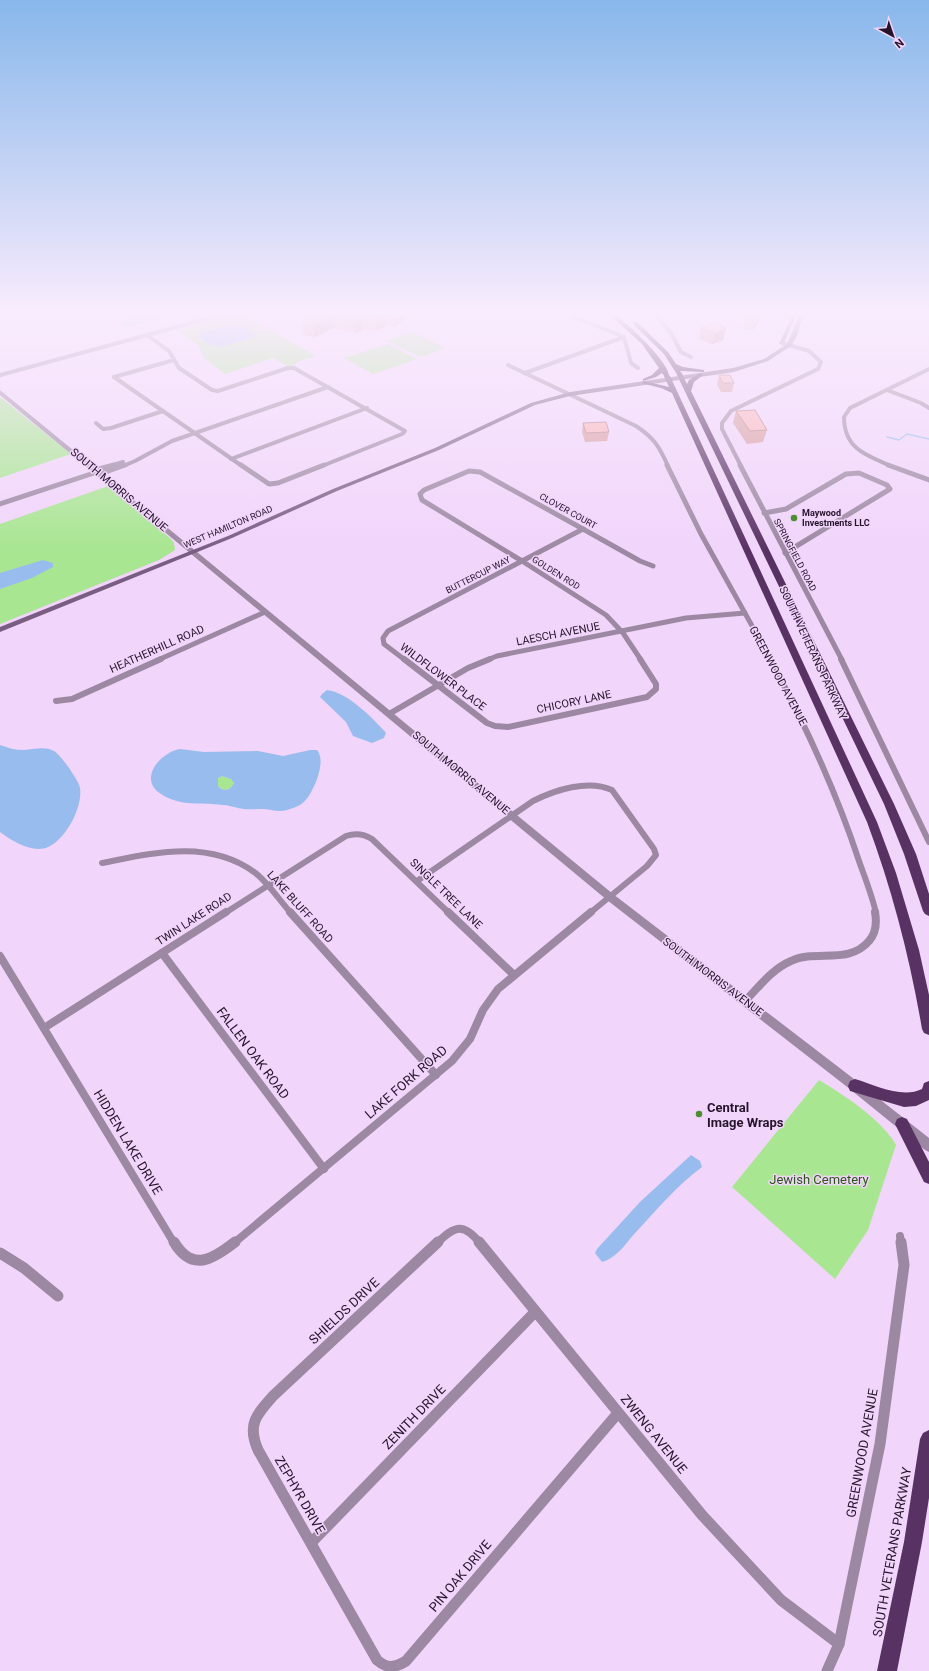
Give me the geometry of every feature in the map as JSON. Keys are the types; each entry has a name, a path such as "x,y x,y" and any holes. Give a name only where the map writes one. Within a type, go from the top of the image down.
{"highway":[{"name":"SOUTH VETERANS PARKWAY","path":"675,394 872,822 897,890 917,964 929,1029"},
{"name":"SOUTH VETERANS PARKWAY","path":"689,394 889,804 910,854 929,911"},
{"path":"855,1086 904,1100 916,1099 927,1094 929,1088"},
{"path":"902,1124 929,1177"},
{"name":"SOUTH VETERANS PARKWAY","path":"887,1671 913,1542 929,1438"}],"main road":[{"name":"WEST HAMILTON ROAD","path":"462,437 471,429 519,404 554,394"},
{"name":"WEST HAMILTON ROAD","path":"0,630 194,552 462,437 533,404 570,394"}],"street":[{"name":"SOUTH MORRIS AVENUE","path":"2,394 610,897 696,966 745,1001 855,1086 929,1146"},
{"path":"138,394 266,483 272,484 402,434 405,431 341,394"},
{"path":"0,504 98,472 126,465 172,441 308,394"},
{"name":"GREENWOOD AVENUE","path":"570,394 641,428 657,443 690,513 799,713 823,766 858,855 876,920 873,934 862,948 850,954 804,957 790,961 774,973 745,1001"},
{"name":"SPRINGFIELD ROAD","path":"765,394 731,411 722,423 722,429 860,698 929,842"},
{"path":"879,394 850,408 844,417 846,434 851,445 896,467 929,480"},
{"path":"897,394 929,408"},
{"path":"231,459 367,408"},
{"path":"96,423 103,428 111,428 163,411"},
{"name":"GOLDEN ROD","path":"474,471 466,472 424,490 420,495 422,500 597,608 612,620 656,684 655,690"},
{"name":"CLOVER COURT","path":"474,471 482,473 640,561 653,566"},
{"path":"764,513 774,512 789,507 846,474 859,473 887,485 890,489 785,553"},
{"name":"BUTTERCUP WAY","path":"383,638 388,631 584,530"},
{"name":"HEATHERHILL ROAD","path":"56,701 72,699 265,612"},
{"name":"LAESCH AVENUE","path":"389,714 475,664 497,656 686,618 745,613"},
{"name":"WILDFLOWER PLACE","path":"383,638 386,646 487,723 495,726"},
{"name":"CHICORY LANE","path":"495,726 508,727 647,697 655,690"},
{"name":"LAKE FORK ROAD","path":"196,1261 209,1260 221,1253 436,1075 462,1050 470,1039 487,1002 498,989 651,863 656,855 654,849 612,790 604,785 592,785 546,795 533,801 512,815"},
{"path":"416,881 512,815"},
{"name":"SINGLE TREE LANE","path":"358,834 372,839 514,975"},
{"name":"TWIN LAKE ROAD","path":"44,1028 346,836 358,834"},
{"name":"LAKE BLUFF ROAD","path":"102,862 171,851 203,851 221,855 239,863 255,873 436,1075"},
{"name":"FALLEN OAK ROAD","path":"162,953 324,1169"},
{"name":"HIDDEN LAKE DRIVE","path":"0,956 180,1252 184,1257 196,1261"},
{"name":"ZWENG AVENUE","path":"462,1228 471,1232 702,1515 756,1575 781,1600 840,1644"},
{"name":"SHIELDS DRIVE","path":"252,1424 273,1396 446,1234 462,1228"},
{"name":"GREENWOOD AVENUE","path":"827,1671 840,1644 880,1444 904,1264 900,1236"},
{"path":"0,1254 24,1268 58,1296"},
{"name":"ZENITH DRIVE","path":"312,1542 535,1312"},
{"name":"PIN OAK DRIVE","path":"331,1577 377,1660 381,1664 391,1668 396,1668 406,1661 618,1412"},
{"name":"ZEPHYR DRIVE","path":"252,1424 251,1432 258,1450 331,1577"}],"green space":[{"path":"0,397 71,454 0,478"},
{"path":"108,486 171,539 174,543 175,550 159,560 0,624 0,524"},
{"path":"222,776 231,779 234,783 231,788 224,790 218,786 218,778"},
{"name":"Jewish Cemetery","path":"819,1080 840,1093 872,1117 882,1126 896,1145 868,1230 835,1279 732,1187"}],"water":[{"path":"43,560 53,563 53,567 32,578 0,589 0,573"},
{"path":"327,690 343,695 359,707 386,733 384,738 372,743 353,736 346,722 320,697"},
{"path":"0,745 18,750 43,748 51,749 57,753 65,763 79,785 79,804 72,822 61,837 48,847 42,849 29,848 17,843 0,832"},
{"path":"180,749 204,752 258,751 283,756 310,750 317,750 321,762 316,782 311,793 304,802 298,806 280,811 244,809 225,805 176,801 161,794 154,788 151,781 151,774 159,761 173,751","holes":["222,776 231,779 234,783 231,788 224,790 218,786 218,778"]},
{"path":"691,1155 700,1161 702,1167 668,1197 618,1253 602,1262 595,1253 597,1249 640,1202"}],"building":[{"path":"755,410 767,430 750,431 736,411"},
{"path":"606,422 609,432 586,433 583,423"}],"waterway":[{"path":"887,437 899,440 907,434 929,439"}],"place":[{"name":"Maywood Investments LLC","path":"794,518"},
{"name":"Central Image Wraps","path":"699,1114"}]}
